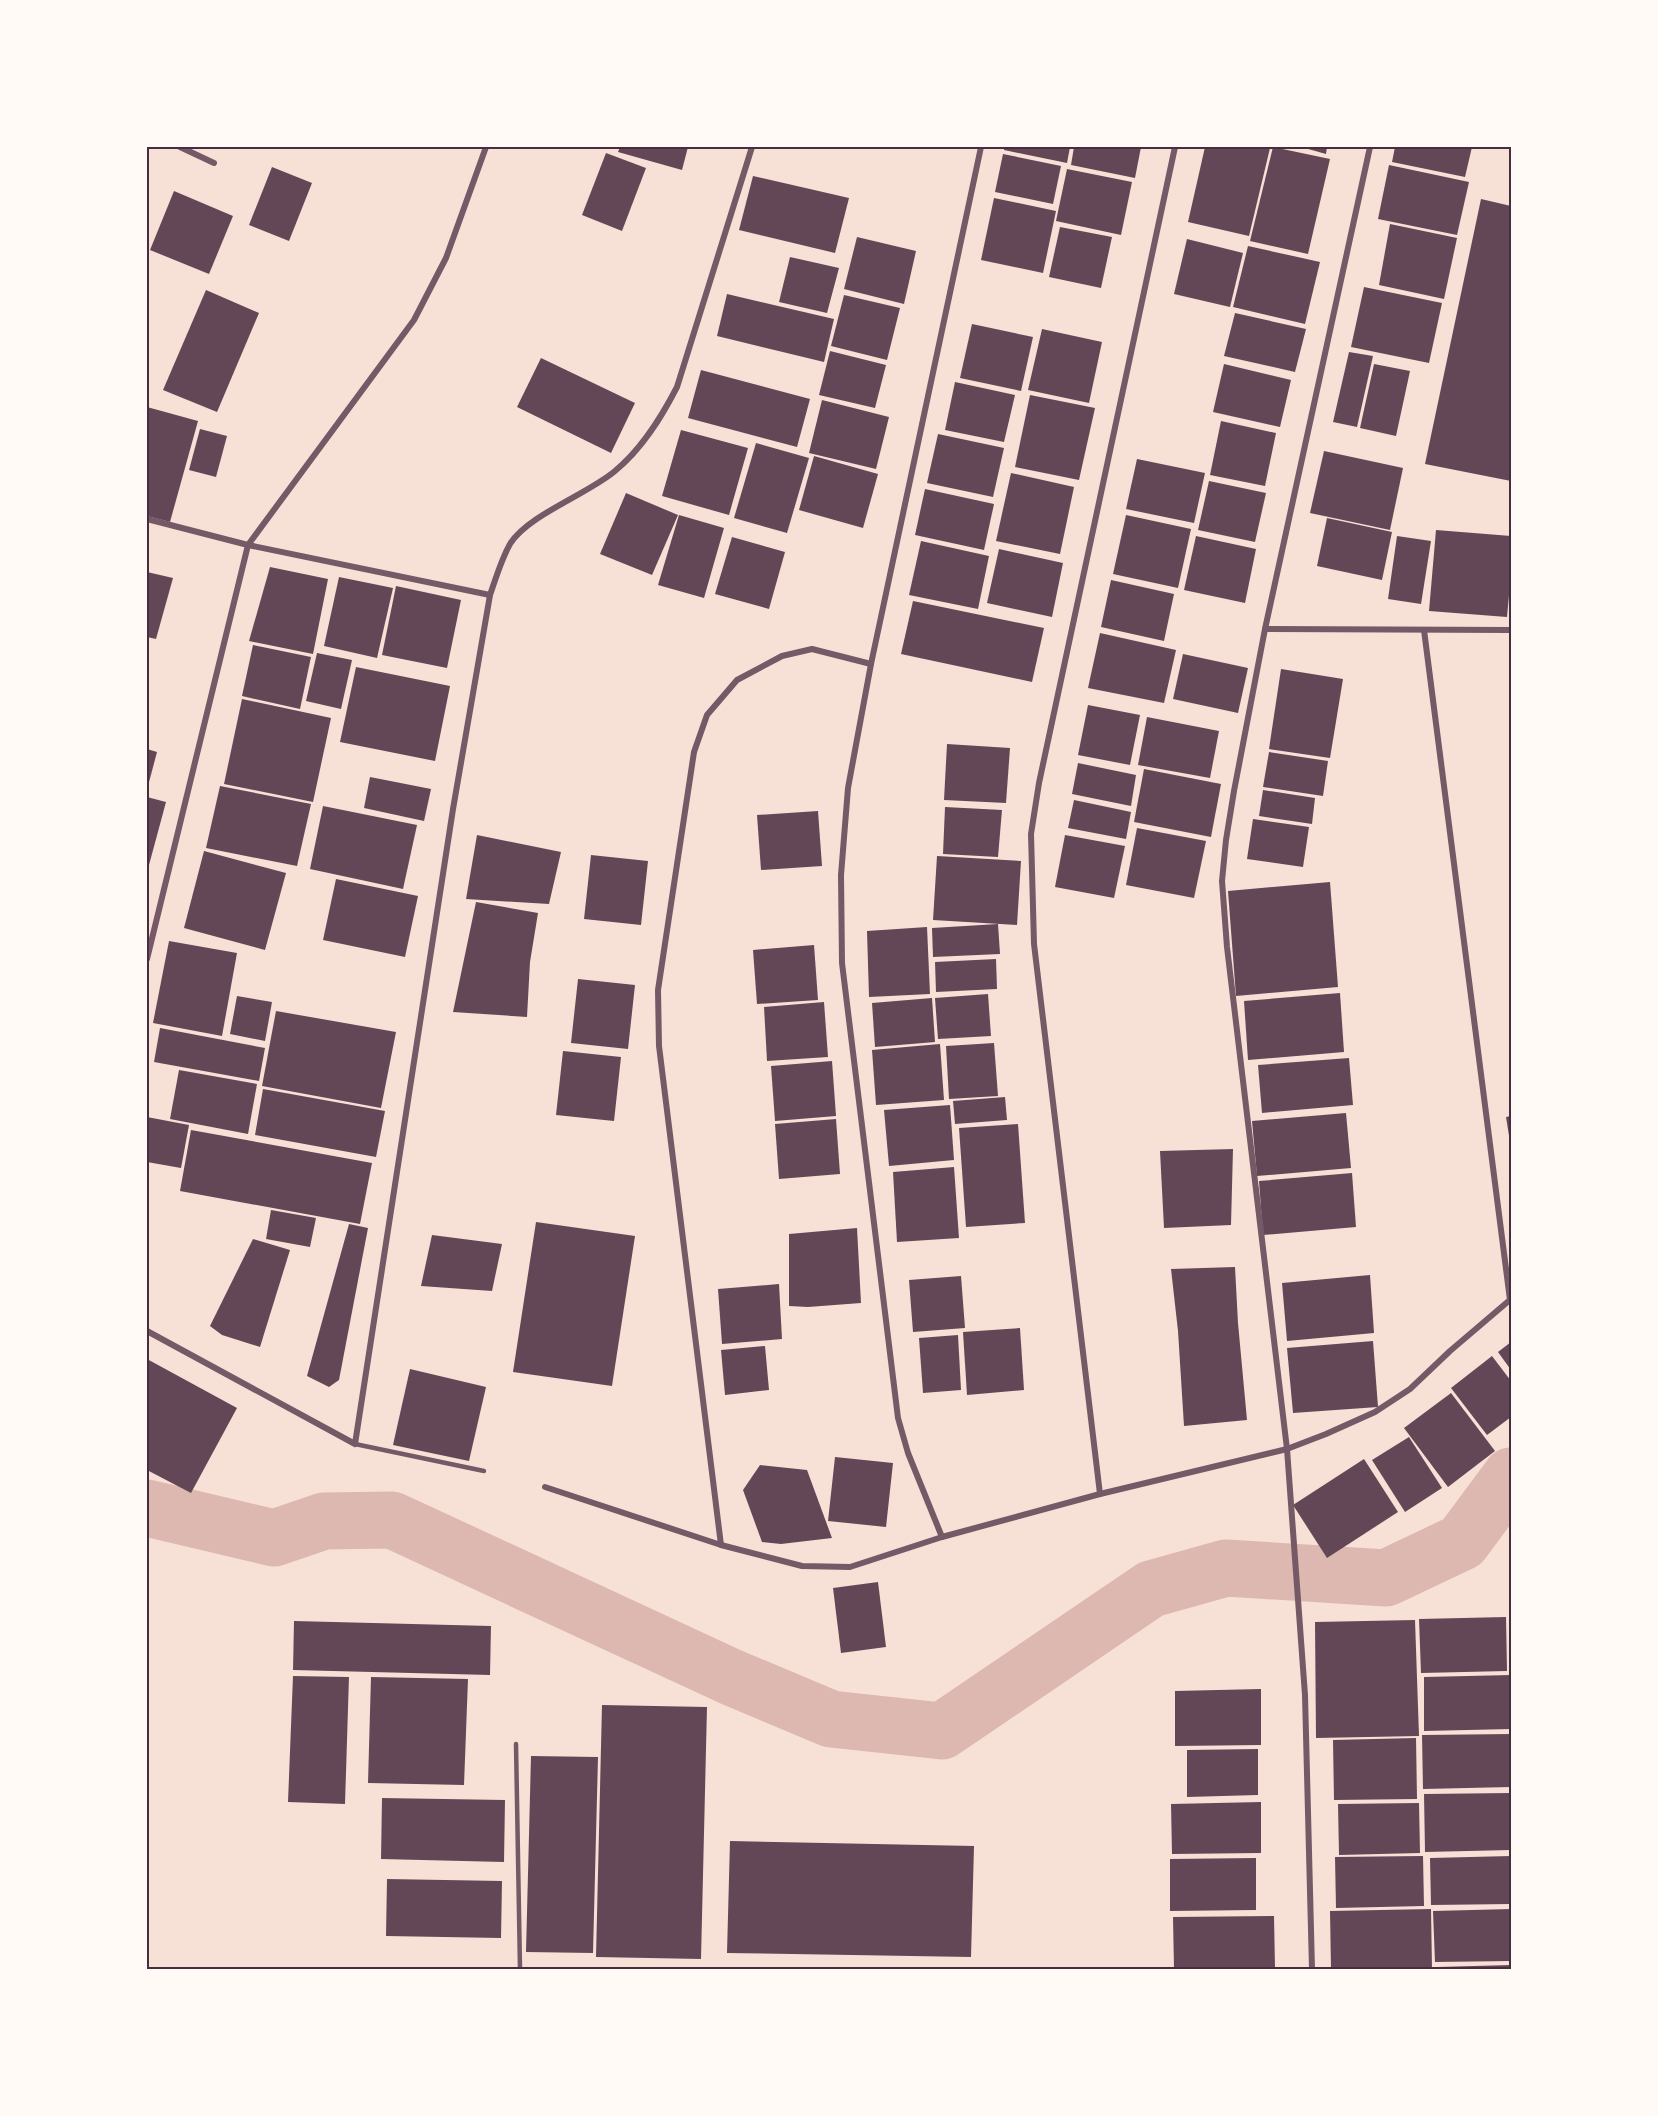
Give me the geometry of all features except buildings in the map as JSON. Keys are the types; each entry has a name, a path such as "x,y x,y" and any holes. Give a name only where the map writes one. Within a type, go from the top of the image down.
{"street":[{"path":"180,147 214,163"},
{"path":"147,959 248,545 414,320 446,258 486,147"},
{"path":"147,1331 355,1444 453,809 490,595 500,565 512,542 533,523 615,471 660,420 677,387 752,147"},
{"path":"942,1537 908,1453 898,1418 842,963 841,875 848,788 871,664 981,147"},
{"path":"1100,1494 1034,944 1031,834 1042,771 1175,147"},
{"path":"1312,1969 1305,1695 1287,1449 1227,946 1222,881 1234,791 1265,628 1370,147"},
{"path":"147,519 248,545 490,595"},
{"path":"1265,628 1511,630"},
{"path":"545,1487 721,1545 802,1566 849,1567 942,1537 1100,1494 1287,1449 1375,1412 1410,1389 1450,1351 1511,1300 1424,630"},
{"path":"721,1545 659,1046 658,990 694,752 707,715 737,680 782,656 812,649 871,664"}],"lane":[{"path":"355,1444 484,1471"},
{"path":"516,1744 520,1969"}],"waterway":[{"path":"147,1508 274,1538 324,1521 392,1520 731,1677 831,1719 942,1731 1151,1589 1226,1568 1386,1578 1462,1542 1511,1476"}]}
